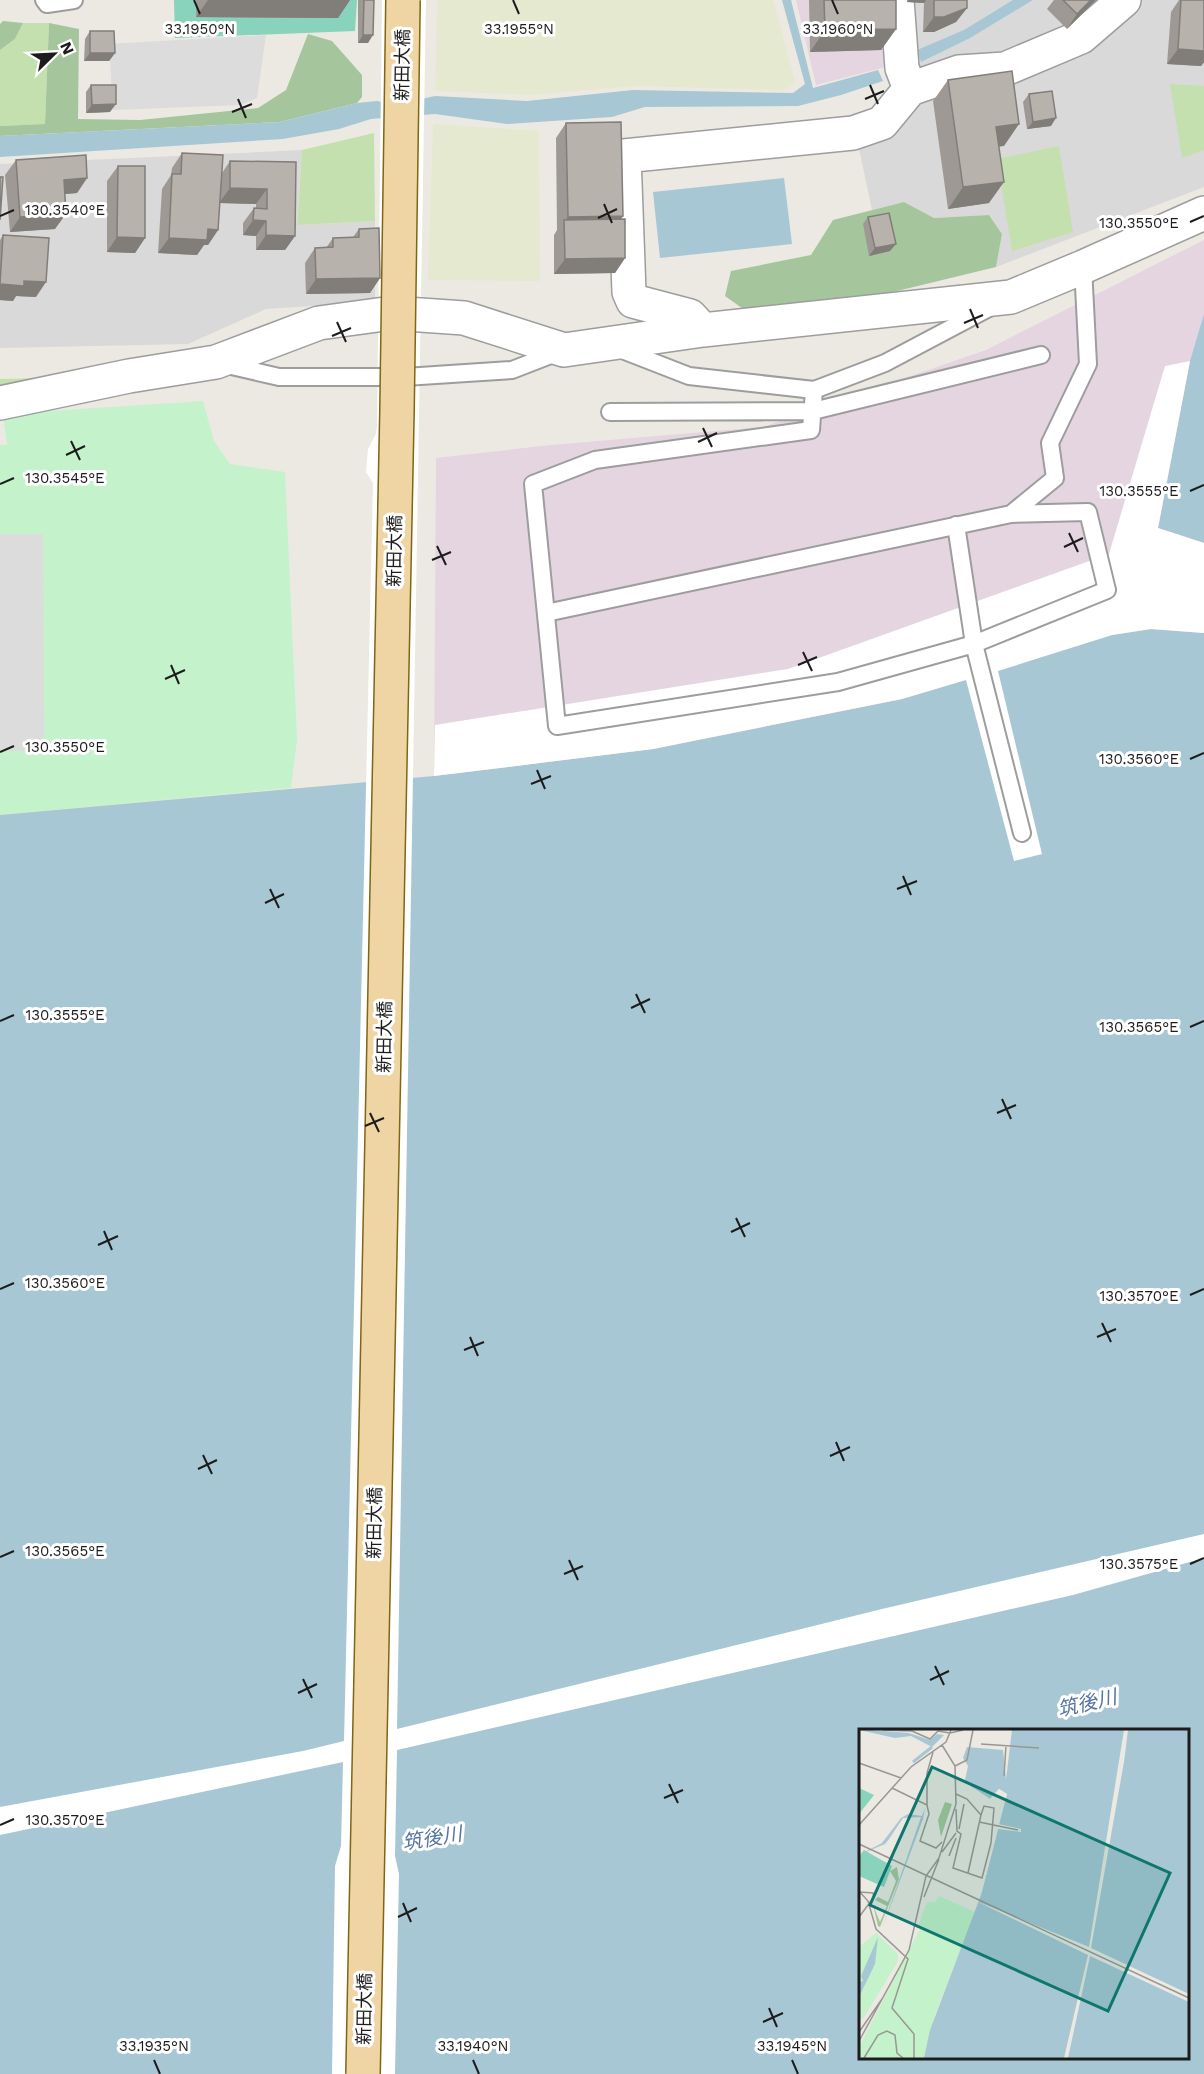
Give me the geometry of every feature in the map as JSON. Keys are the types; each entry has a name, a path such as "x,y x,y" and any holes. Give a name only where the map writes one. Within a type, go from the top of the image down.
{"main road":[{"name":"新田大橋","path":"363,2074 397,410 402,0"}],"street":[{"path":"897,0 902,68 910,89"},
{"path":"703,330 690,316 633,301 629,292 624,156 853,133 882,123 910,89 959,72 1005,69 1081,37 1124,0"},
{"path":"0,403 129,376 216,362 319,323 392,313 464,318 564,350 703,330 1011,297 1204,213"}],"lane":[{"path":"44,0 47,4 74,0"},
{"path":"1011,514 1055,477 1050,444 1088,364 1083,267"},
{"path":"605,344 689,376 814,390 885,363 1011,297"},
{"path":"216,362 279,377 405,377 512,370 564,350"},
{"path":"610,412 813,411 1041,355"},
{"path":"546,613 1011,514 1088,512 1107,590 974,644 838,682 557,726 532,484 595,460 811,430 814,390"},
{"path":"956,525 974,644 1022,833"}],"shaded area":[{"path":"796,0 890,0 893,65 816,85"},
{"path":"890,0 1204,0 1204,187 996,267 1002,234 989,215 934,218 904,202 872,210 858,144 892,133"},
{"path":"266,35 257,98 241,105 113,110 109,44"},
{"path":"302,150 297,225 375,221 375,302 266,309 188,344 0,348 0,164"},
{"path":"1204,240 1204,677 434,776 436,458 551,445 763,427 986,350"},
{"path":"0,534 43,534 44,751 0,751"}],"green space":[{"path":"174,0 357,0 355,31 175,38"},
{"path":"437,0 773,0 795,81 784,90 636,86 530,95 435,91"},
{"path":"3,21 23,23 15,39 0,50 0,24"},
{"path":"23,23 49,23 45,124 0,126 0,50 15,39"},
{"path":"49,23 79,29 78,119 140,120 258,108 286,90 308,34 332,41 362,75 362,97 357,103 280,122 0,136 0,126 45,124"},
{"path":"1170,84 1204,86 1204,150 1182,158"},
{"path":"433,124 539,131 540,281 428,280"},
{"path":"374,133 375,221 297,225 302,150"},
{"path":"1059,146 1073,232 1012,251 997,159"},
{"path":"904,202 934,218 989,215 1002,234 996,267 889,293 746,311 725,296 731,271 811,255 833,220"},
{"path":"44,378 0,387 0,379"},
{"path":"203,401 214,441 230,464 285,472 297,740 291,788 0,815 0,445 7,445 3,414"}],"water":[{"path":"782,0 791,0 813,88 878,70 883,81 798,106 645,107 612,117 507,124 435,114 371,119 339,129 283,139 0,157 0,136 280,122 357,103 377,101 394,105 435,96 527,101 633,90 793,93 805,84"},
{"path":"1013,0 1033,0 970,38 921,62 917,50 964,30"},
{"path":"784,178 792,244 660,258 653,192"},
{"path":"1204,314 1204,543 1158,528 1190,361"},
{"name":"筑後川","path":"1151,629 1204,633 1204,2074 0,2074 0,815 434,776 653,749 902,699 1112,635"}],"pier":[{"path":"382,0 426,0 397,1729 882,1609 1204,1534 1204,1558 1073,1595 397,1750 395,1856 399,1874 395,2074 332,2074 335,1866 341,1846 343,1762 0,1835 0,1807 303,1751 344,1741 373,483 366,472 368,449 376,434 377,425"},
{"path":"1190,361 1158,528 1204,543 1204,633 1151,629 1112,635 998,671 1042,854 1014,861 966,680 902,699 653,749 434,776 435,725 788,669 1109,554 1165,366"}],"building":[{"path":"364,0 374,0 373,35 363,35"},
{"path":"824,0 896,0 896,29 825,30"},
{"path":"934,0 967,0 967,8 944,17 934,17"},
{"path":"1063,0 1091,0 1077,14"},
{"path":"1181,0 1204,0 1204,51 1178,49"},
{"path":"90,31 114,31 115,53 90,53"},
{"path":"1012,71 1019,124 996,127 1004,182 963,187 948,80"},
{"path":"91,85 116,85 116,104 92,105"},
{"path":"1052,91 1056,118 1033,122 1029,94"},
{"path":"621,122 623,216 568,217 566,123"},
{"path":"182,153 223,155 218,230 208,229 207,240 169,238 172,174 181,174"},
{"path":"86,155 87,178 64,180 66,214 20,217 16,160"},
{"path":"230,161 296,162 295,236 266,235 266,221 253,220 254,208 267,209 267,189 230,188"},
{"path":"118,166 145,166 145,238 117,237"},
{"path":"0,177 3,177 0,220"},
{"path":"889,213 896,244 875,248 868,217"},
{"path":"625,219 625,258 565,259 564,220"},
{"path":"379,228 380,278 316,279 315,248 333,247 333,238 359,237 359,229"},
{"path":"3,235 49,238 46,282 24,281 24,286 0,284"}]}
